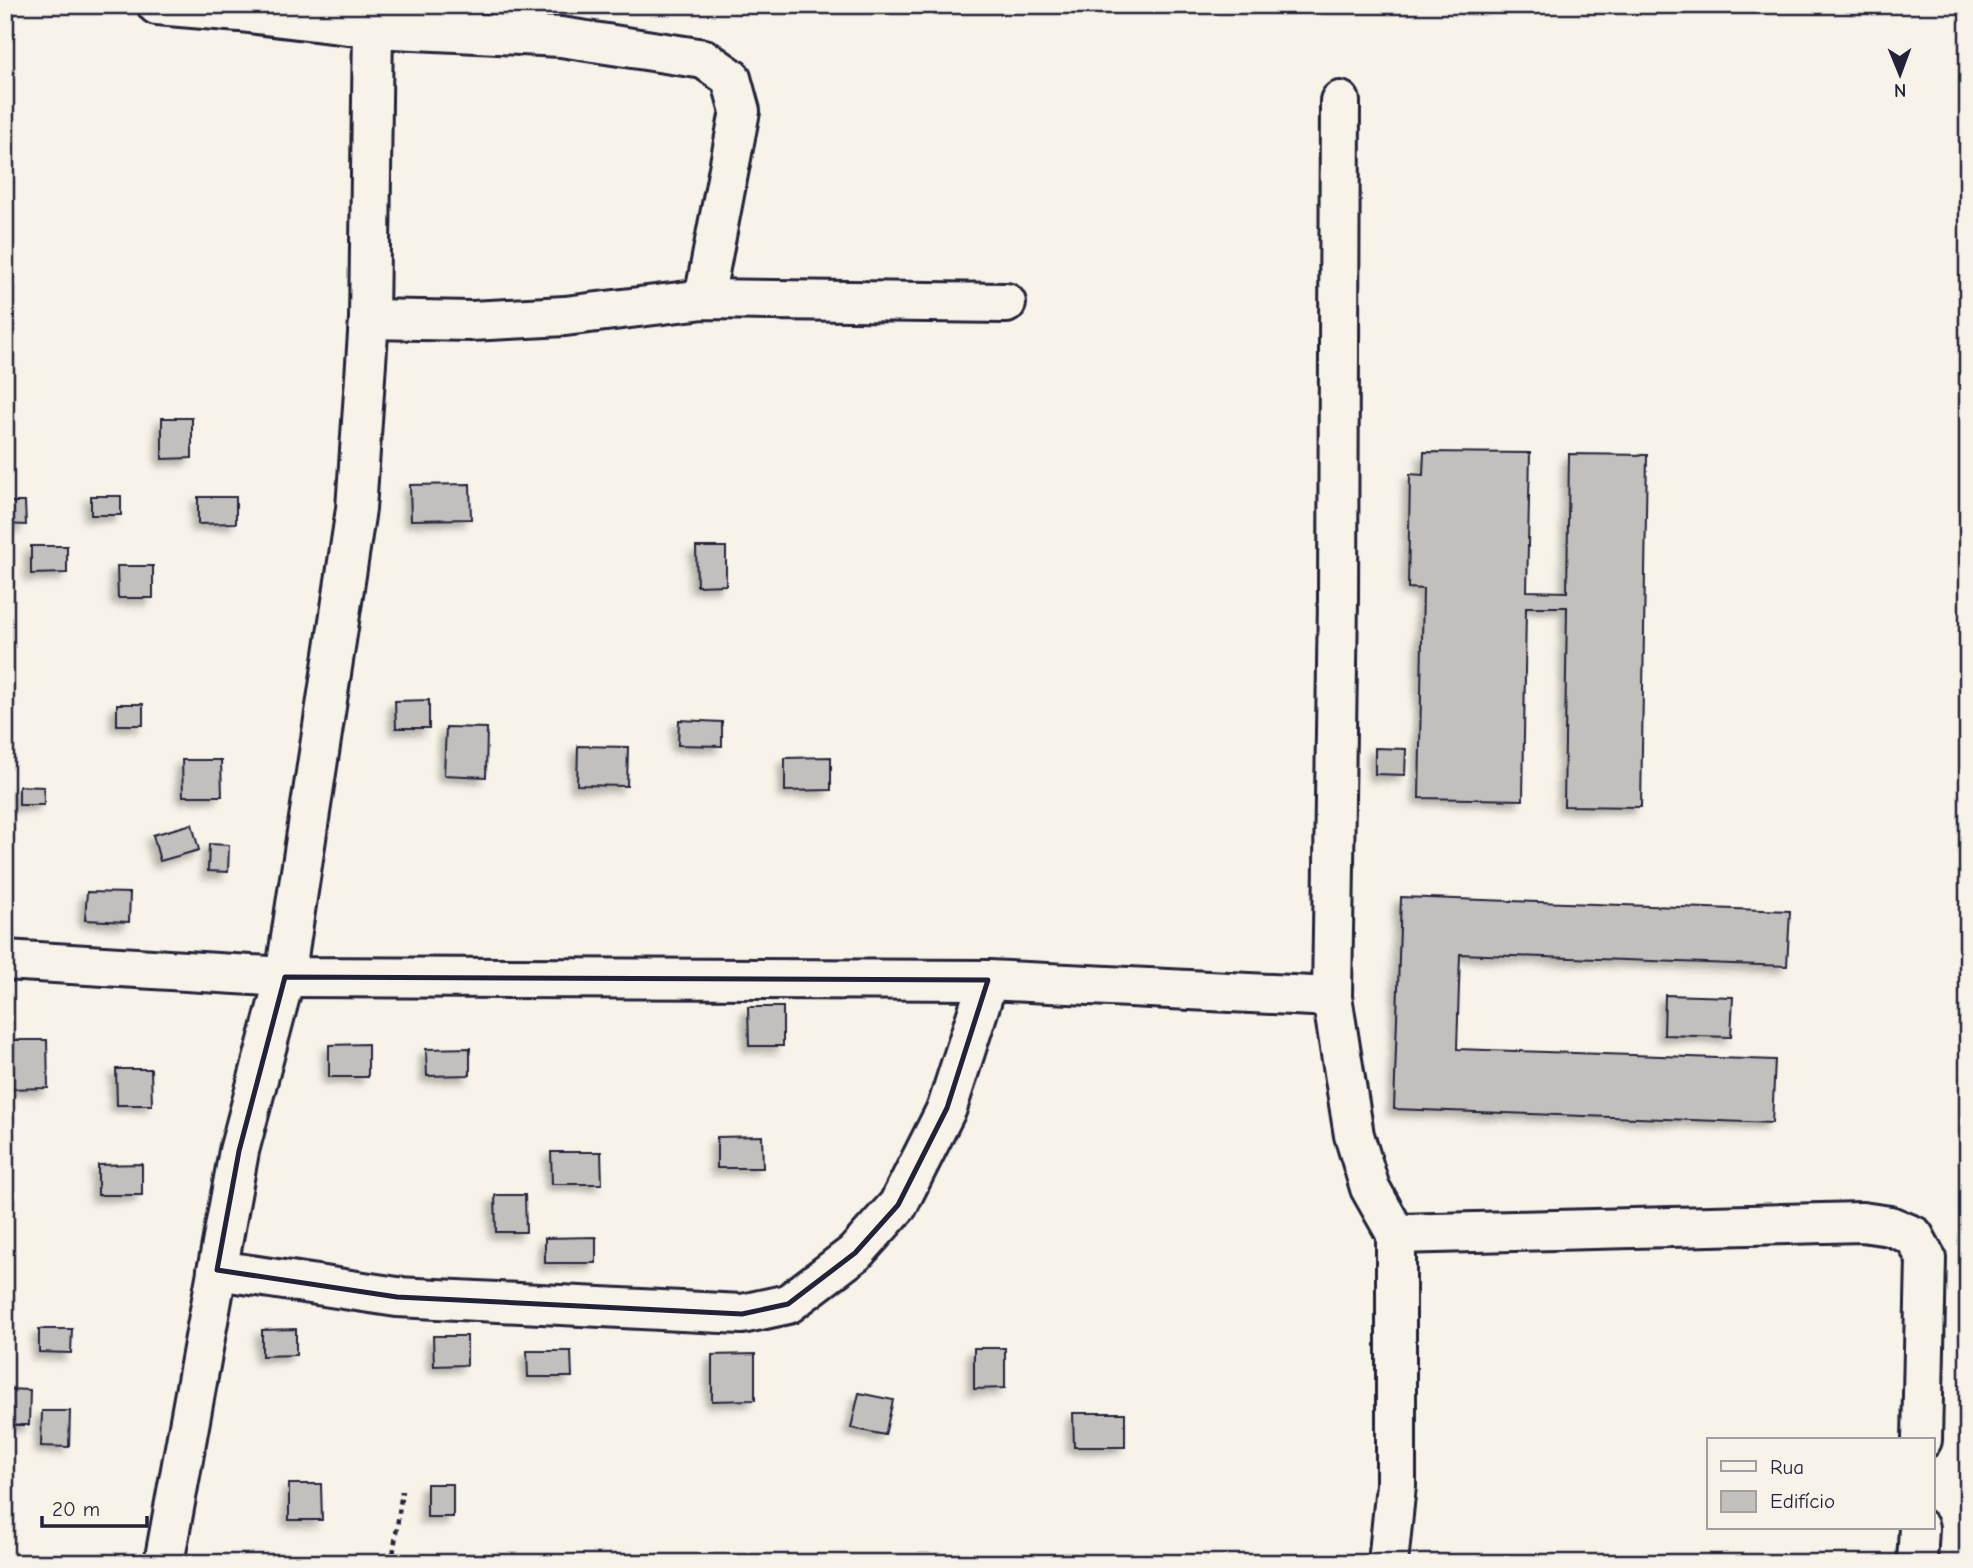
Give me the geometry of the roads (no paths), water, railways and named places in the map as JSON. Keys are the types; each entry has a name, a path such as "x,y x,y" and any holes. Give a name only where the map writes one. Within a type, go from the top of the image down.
{"street":[{"path":"157,5 240,12 372,17 561,37 704,59 731,78 740,111 704,299"},
{"path":"164,1563 239,1151 285,976 356,509 369,319 372,17"},
{"path":"1340,100 1338,599 1332,997 1354,1135 1370,1188 1396,1234 1396,1485 1388,1563"},
{"path":"369,319 471,321 565,316 704,299 1006,303"},
{"path":"5,960 285,976 988,980 1332,997"},
{"path":"217,1269 397,1297 743,1314 788,1304 855,1253 898,1205 947,1108 988,980"},
{"path":"1396,1234 1862,1222 1890,1226 1914,1236 1926,1258 1922,1438"},
{"path":"1917,1563 1919,1530"}]}
